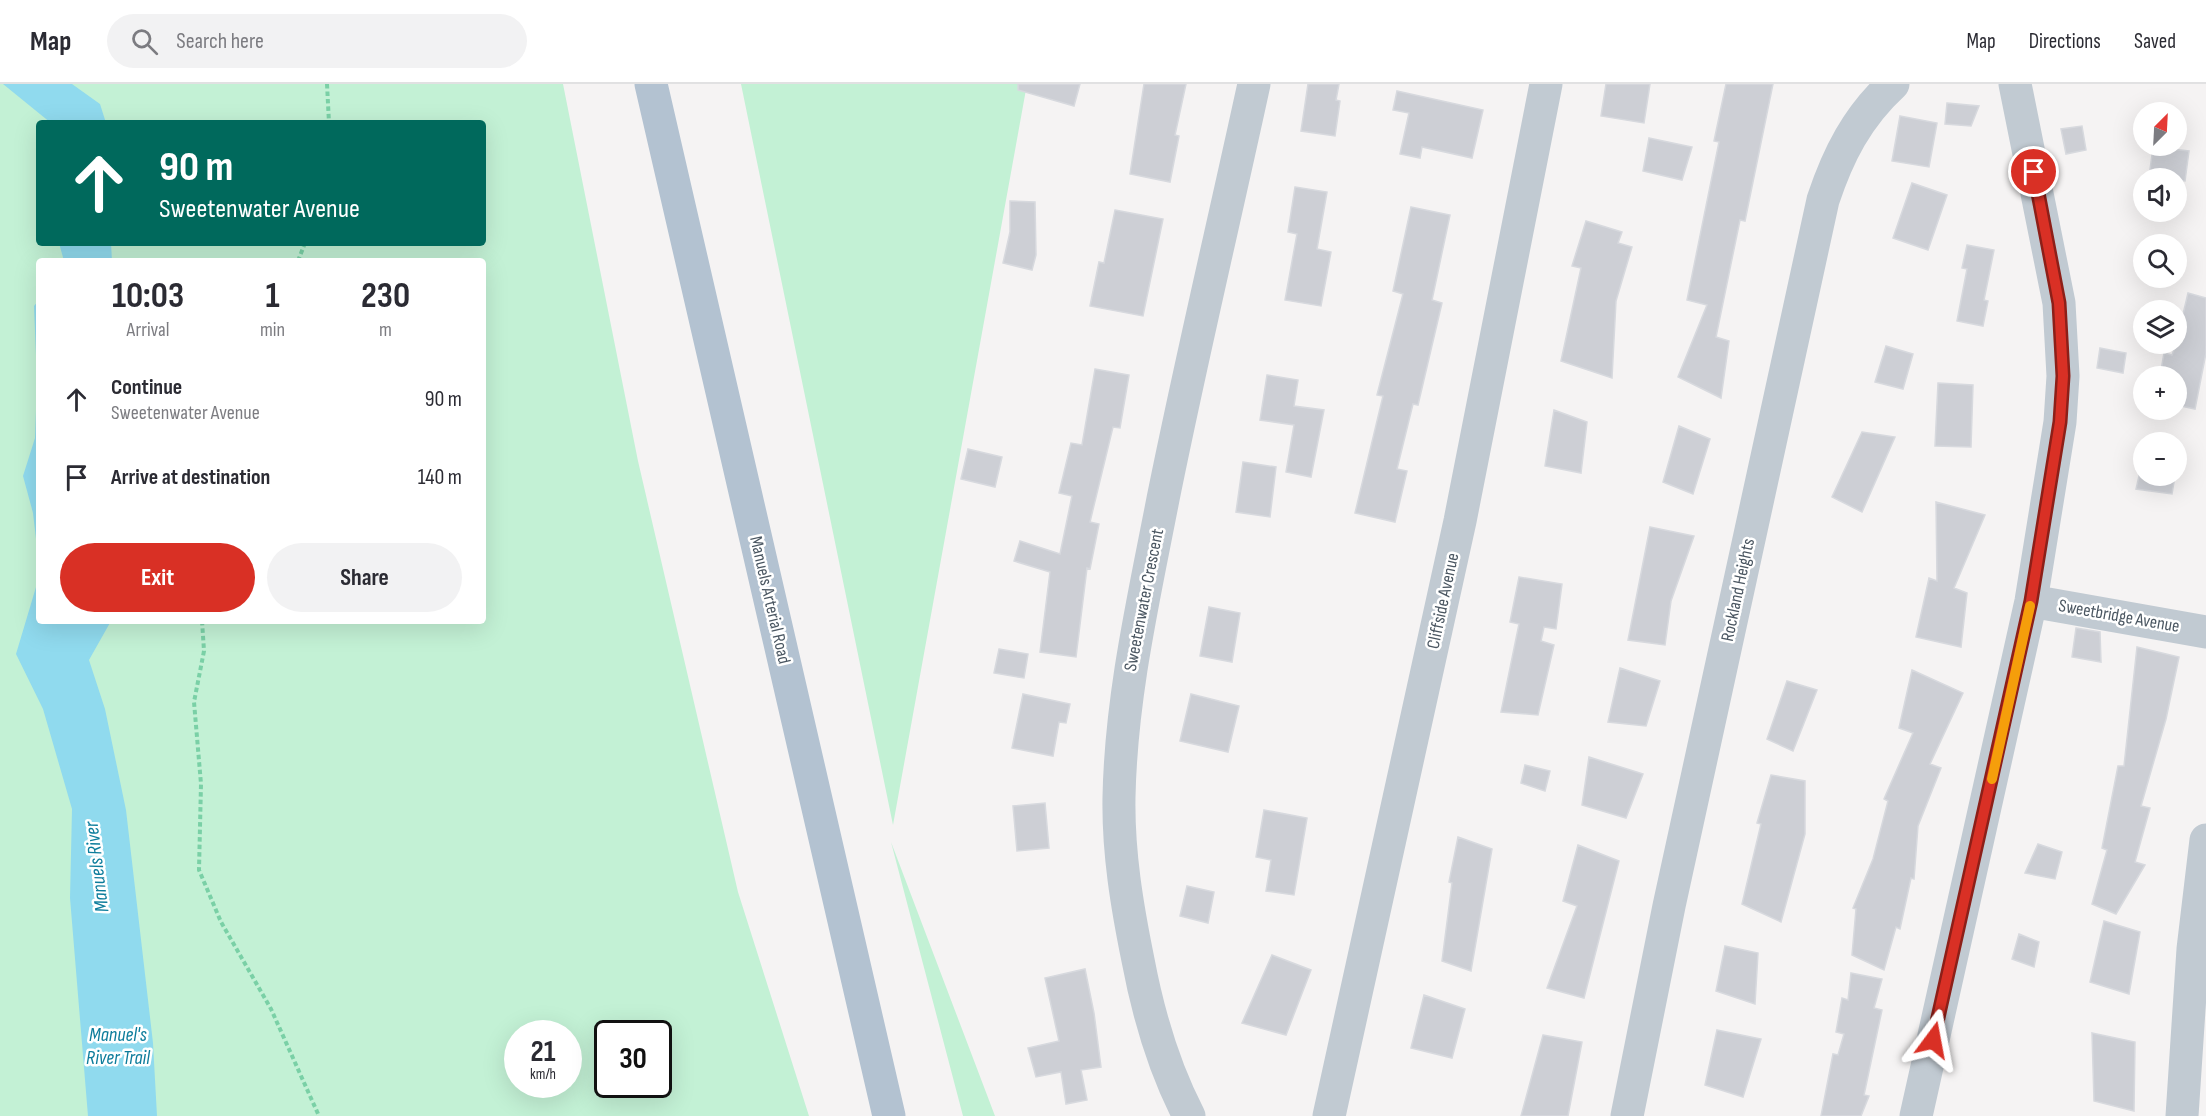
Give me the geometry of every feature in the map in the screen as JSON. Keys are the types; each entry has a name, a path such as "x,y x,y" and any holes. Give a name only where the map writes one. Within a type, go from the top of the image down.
{"main road":[{"name":"Manuels Arterial Road","path":"651,84 889,1116"}],"street":[{"name":"Sweetenwater Crescent","path":"1189,1116 1179,1098 1152,1019 1127,908 1120,847 1120,757 1126,695 1181,410 1254,84"},
{"name":"Cliffside Avenue","path":"1329,1116 1460,521 1546,84"},
{"name":"Rockland Heights","path":"1627,1116 1669,906 1823,200 1846,141 1865,113 1893,84"},
{"path":"1916,1116 2031,601 2060,422 2062,339 2059,303 2014,84"},
{"name":"Sweetbridge Avenue","path":"2031,601 2206,632"},
{"path":"2182,1116 2193,949 2206,840"}],"path":[{"path":"327,84 329,120"},
{"path":"202,624 204,651 194,702 201,784 200,870 221,922 271,1009 319,1116"}],"green space":[{"path":"0,84 563,84 638,461 738,892 809,1116 0,1116"},
{"path":"741,84 1027,84 893,825"},
{"path":"891,842 995,1116 963,1116"}],"water":[{"path":"3,84 72,84 100,104 105,120 47,120"},
{"path":"60,246 111,246 112,258 63,258"},
{"path":"36,304 36,356 34,306"},
{"path":"36,410 36,539 33,513 23,476 35,438"},
{"name":"Manuel's River Trail","path":"36,587 36,624 109,624 89,660 105,709 126,810 153,1043 157,1116 88,1116 70,898 72,809 43,709 16,654"}],"building":[{"path":"1018,84 1080,84 1074,106 1018,90"},
{"path":"1144,84 1186,84 1175,135 1179,136 1170,182 1130,174"},
{"path":"1308,84 1339,84 1336,100 1340,101 1335,136 1301,131"},
{"path":"1606,84 1650,84 1644,123 1601,116"},
{"path":"1726,84 1773,84 1745,221 1740,220 1716,337 1729,341 1721,398 1678,377 1707,305 1687,300 1719,142 1714,141"},
{"path":"1397,91 1483,110 1472,158 1422,147 1420,158 1400,154 1409,113 1393,110"},
{"path":"1947,103 1979,106 1971,126 1945,124"},
{"path":"1900,116 1937,123 1929,167 1892,161"},
{"path":"2082,126 2086,150 2066,154 2061,129"},
{"path":"1649,138 1692,147 1682,180 1643,171"},
{"path":"2187,151 2189,151 2187,168 2150,168 2152,156 2187,156"},
{"path":"1912,183 1947,195 1928,250 1893,238"},
{"path":"1295,187 1327,192 1317,249 1331,252 1321,306 1285,300 1297,234 1288,232"},
{"path":"1010,201 1035,202 1036,255 1032,270 1003,263 1010,232"},
{"path":"1411,207 1450,215 1432,300 1442,303 1418,405 1413,404 1397,469 1407,471 1395,522 1355,513 1383,396 1377,395 1403,294 1393,291"},
{"path":"1115,210 1163,219 1143,316 1090,306 1099,262 1104,263"},
{"path":"1586,221 1622,232 1618,243 1632,247 1616,301 1612,378 1561,361 1581,268 1572,266"},
{"path":"1967,245 1994,250 1984,300 1988,301 1983,326 1957,321 1967,269 1962,268"},
{"path":"2188,293 2206,298 2206,353 2195,409 2187,407 2187,366 2162,366 2164,354 2187,354"},
{"path":"1886,346 1913,354 1903,389 1875,382"},
{"path":"2100,348 2126,353 2123,373 2097,368"},
{"path":"1095,369 1129,375 1120,428 1113,427 1090,522 1099,524 1090,569 1087,568 1076,657 1040,652 1050,572 1014,561 1020,541 1060,554 1072,496 1059,493 1071,443 1082,445"},
{"path":"1267,375 1298,380 1294,406 1324,410 1311,477 1286,472 1294,425 1260,420"},
{"path":"1938,383 1973,385 1971,447 1935,446"},
{"path":"1554,410 1587,422 1581,473 1545,466"},
{"path":"1679,426 1710,439 1693,494 1663,482"},
{"path":"1862,432 1895,437 1862,512 1832,497"},
{"path":"968,449 1002,457 995,487 961,479"},
{"path":"1243,462 1276,467 1270,517 1236,512"},
{"path":"2137,486 2173,486 2172,494 2136,489"},
{"path":"1936,502 1985,515 1954,588 1967,593 1961,647 1916,637 1929,578 1937,581"},
{"path":"1650,527 1694,536 1671,601 1665,645 1628,640"},
{"path":"1519,577 1562,584 1556,629 1544,627 1541,641 1554,645 1538,715 1501,712 1519,624 1510,622"},
{"path":"1209,607 1240,613 1232,662 1200,656"},
{"path":"2076,628 2100,632 2101,662 2072,657"},
{"path":"2137,647 2179,657 2166,719 2141,806 2150,808 2135,862 2145,865 2116,914 2092,904 2107,850 2102,848 2118,766 2124,766"},
{"path":"999,649 1028,654 1024,678 994,673"},
{"path":"1620,668 1660,681 1646,726 1608,722"},
{"path":"1912,670 1963,693 1930,764 1941,768 1918,826 1914,879 1911,878 1900,929 1896,927 1884,970 1852,955 1856,909 1853,908 1873,859 1888,801 1884,799 1913,733 1899,728"},
{"path":"1787,681 1817,690 1793,751 1767,739"},
{"path":"1023,694 1070,704 1066,723 1059,722 1053,756 1012,748"},
{"path":"1191,694 1239,706 1228,752 1180,741"},
{"path":"1589,757 1643,774 1626,818 1582,805"},
{"path":"1525,765 1550,771 1545,791 1521,783"},
{"path":"1771,775 1805,781 1805,834 1781,922 1742,904 1761,824 1757,823"},
{"path":"1045,803 1049,848 1017,851 1013,806"},
{"path":"1264,810 1307,818 1294,895 1266,891 1271,860 1256,857"},
{"path":"1458,837 1492,849 1471,971 1442,961 1452,883 1449,882"},
{"path":"2038,844 2062,852 2055,879 2025,873"},
{"path":"1578,845 1619,861 1584,998 1547,988 1577,906 1563,901"},
{"path":"1187,886 1214,892 1208,923 1180,916"},
{"path":"2104,921 2140,932 2129,994 2090,982"},
{"path":"2019,934 2039,942 2034,967 2012,959"},
{"path":"1725,946 1758,953 1755,1004 1716,991"},
{"path":"1272,955 1311,970 1286,1035 1242,1023"},
{"path":"1085,969 1101,1067 1081,1070 1087,1100 1066,1104 1061,1072 1036,1077 1028,1048 1059,1041 1045,978"},
{"path":"1851,973 1882,979 1874,1008 1882,1010 1864,1095 1869,1096 1861,1116 1821,1116 1833,1054 1838,1055 1844,1034 1836,1032 1842,998 1848,1000"},
{"path":"1424,995 1465,1009 1452,1058 1411,1048"},
{"path":"1717,1030 1761,1039 1743,1097 1705,1085"},
{"path":"2092,1033 2135,1042 2134,1111 2094,1101"},
{"path":"1543,1035 1582,1042 1568,1116 1521,1116"}],"slow traffic":[{"path":"1992,779 2030,606"}],"route":[{"path":"1933,1040 2031,601 2060,422 2063,376 2059,303 2034,172"}],"water label":[{"name":"Manuels River","path":"97,867"}]}
